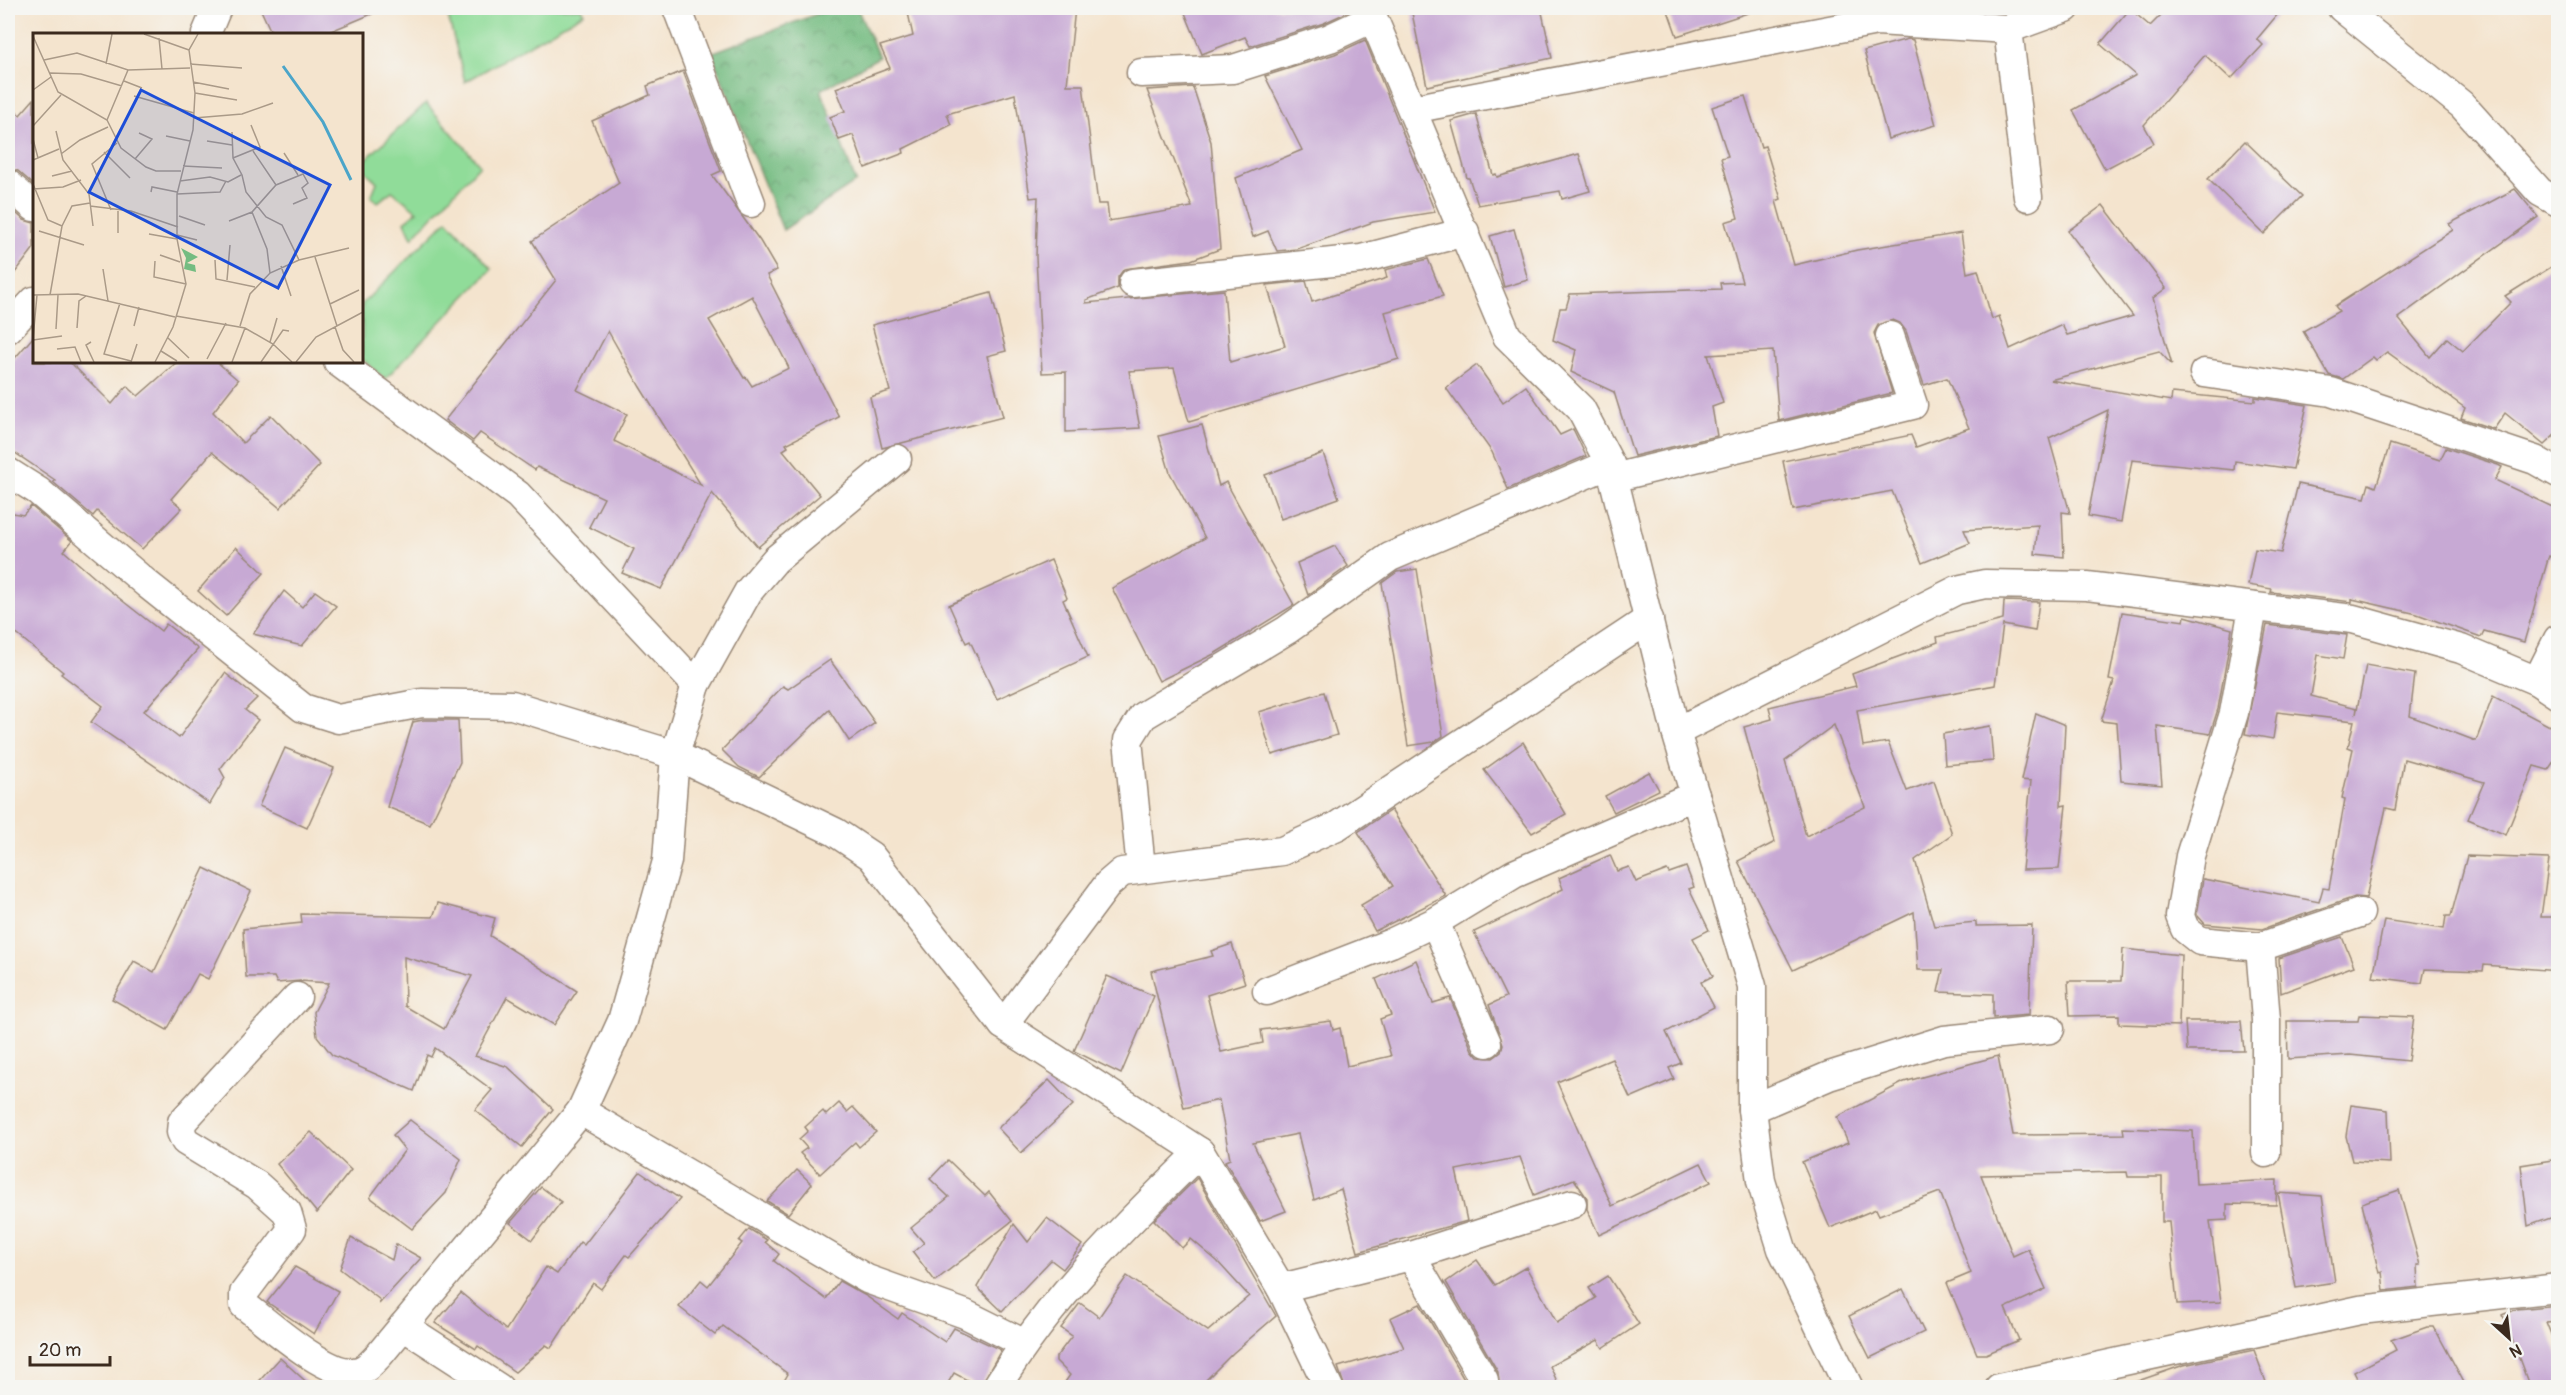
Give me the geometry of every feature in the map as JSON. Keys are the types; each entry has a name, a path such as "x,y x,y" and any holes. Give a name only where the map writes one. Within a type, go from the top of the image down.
{"street":[{"path":"206,33 217,8"},
{"path":"677,8 751,203"},
{"path":"1412,109 1876,14 2008,29 2066,8"},
{"path":"2342,8 2462,105 2540,192 2559,202"},
{"path":"1141,73 1233,69 1330,38 1371,13 1507,336 1581,409 1612,471 1676,732 1752,987 1752,1109 1761,1181 1782,1249 1842,1385"},
{"path":"2008,29 2028,197"},
{"path":"8,184 33,206"},
{"path":"1133,283 1361,259 1465,232"},
{"path":"8,329 33,302"},
{"path":"1140,868 1128,740 1143,716 1287,630 1390,557 1612,471 1913,405 1890,336"},
{"path":"339,363 518,495 696,685"},
{"path":"2204,373 2331,392 2535,460 2559,473"},
{"path":"297,996 182,1122 181,1132 185,1141 257,1185 287,1212 292,1229 244,1293 244,1305 333,1368 352,1372 366,1369 581,1111 622,1021 667,861 675,755 696,685 748,592 775,560 897,459"},
{"path":"8,472 38,490 147,584 303,708 338,719 422,703 512,705 675,755 835,832 871,856 1003,1025 1200,1152 1281,1288 1329,1388"},
{"path":"1676,732 1956,590 1985,584 2087,586 2353,619 2461,649 2548,688 2559,639"},
{"path":"2253,608 2234,713 2190,856 2180,916 2186,929 2200,941 2260,947 2360,913"},
{"path":"1003,1025 1108,884 1122,872 1281,851 1337,826 1649,619"},
{"path":"1267,991 1391,943 1435,922 1514,874 1695,795"},
{"path":"1435,922 1487,1043"},
{"path":"2260,947 2266,1020 2266,1153"},
{"path":"1752,1109 1829,1076 1944,1040 2050,1029"},
{"path":"581,1111 867,1279 965,1314 1023,1343"},
{"path":"996,1388 1023,1343 1108,1241 1200,1152"},
{"path":"1281,1288 1411,1256 1572,1204"},
{"path":"1411,1256 1484,1380"},
{"path":"1999,1388 2360,1310 2559,1288"},
{"path":"403,1326 499,1388"}],"green space":[{"path":"446,8 581,8 584,13 465,82"},
{"path":"833,8 857,8 879,57 821,90 856,182 783,230 711,53"},
{"path":"426,103 480,165 412,238 405,222 417,211 392,191 378,202 371,197 377,182 363,169 363,162"},
{"path":"447,220 492,269 385,379 363,360 363,303"}],"building":[{"path":"260,8 386,8 326,33 272,33"},
{"path":"907,8 1075,8 1067,85 1083,85 1098,204 1107,204 1109,221 1192,207 1147,90 1193,87 1211,142 1220,249 1191,260 1124,269 1118,277 1118,288 1086,300 1086,303 1224,290 1230,362 1285,346 1267,285 1306,281 1312,302 1387,278 1385,270 1428,259 1443,296 1385,312 1399,359 1189,422 1174,368 1129,371 1140,428 1066,432 1066,372 1042,373 1036,257 1038,197 1030,198 1015,94 947,114 951,125 903,149 904,153 865,168 853,135 839,140 830,117 845,111 836,88 890,68 880,46 913,36"},
{"path":"1183,8 1348,8 1350,11 1324,23 1250,46 1245,37 1202,54"},
{"path":"1411,8 1541,8 1552,58 1427,86"},
{"path":"1667,8 1751,8 1751,12 1677,36"},
{"path":"2168,8 2283,8 2257,39 2263,45 2231,79 2205,55 2144,125 2154,143 2105,169 2073,110 2136,75 2100,44 2130,9 2150,26"},
{"path":"1908,39 1913,40 1936,125 1888,139 1864,51"},
{"path":"1365,40 1435,212 1373,222 1297,249 1277,251 1268,231 1253,237 1236,178 1302,150 1265,76 1335,54"},
{"path":"683,71 721,171 712,175 760,241 777,270 767,275 839,417 786,444 788,447 783,450 820,495 758,547 712,493 661,589 622,573 634,549 589,527 604,498 537,467 535,470 480,433 473,441 445,420 556,280 532,241 619,183 592,121 650,95 647,86","holes":["752,296 789,368 752,386 746,377 744,378 709,320","608,331 640,387 701,485 614,441 627,414 577,390"]},
{"path":"1745,96 1761,147 1765,146 1781,199 1776,201 1794,265 1857,250 1961,233 1967,273 1978,270 1992,319 1999,316 2010,349 2062,325 2067,335 2133,316 2068,231 2103,205 2166,288 2153,298 2172,365 2159,351 2050,380 2171,401 2172,393 2255,401 2255,397 2307,405 2293,469 2235,461 2234,470 2132,460 2121,522 2088,516 2108,410 2049,438 2070,513 2062,512 2064,557 2035,554 2038,525 1964,530 1970,543 1922,563 1892,491 1793,510 1783,461 1911,435 1916,447 1969,428 1947,378 1924,385 1906,331 1900,323 1893,320 1878,325 1874,333 1892,393 1779,421 1773,351 1708,355 1723,403 1712,407 1717,436 1634,456 1614,392 1571,372 1576,350 1553,340 1560,308 1566,308 1570,294 1721,289 1720,283 1742,282 1725,222 1738,218 1721,158 1728,156 1712,107"},
{"path":"33,100 33,184 18,171 8,168 8,105 20,115"},
{"path":"1476,114 1493,175 1496,174 1497,177 1579,154 1590,191 1562,199 1560,191 1478,205 1469,178 1467,178 1451,121"},
{"path":"2245,141 2302,196 2264,234 2208,179"},
{"path":"2515,189 2538,217 2398,318 2430,357 2447,338 2463,351 2511,302 2505,296 2559,262 2559,431 2544,445 2505,413 2494,429 2461,418 2465,408 2387,352 2376,360 2373,357 2343,379 2329,375 2303,331 2339,311 2335,306 2453,230 2449,224"},
{"path":"8,206 24,220 33,223 33,249 8,282"},
{"path":"1514,229 1528,280 1504,287 1490,236"},
{"path":"991,293 1006,351 987,356 1003,417 882,448 870,397 890,391 872,325"},
{"path":"33,337 33,363 71,363 112,404 127,386 138,396 176,363 218,363 238,380 213,412 243,443 271,415 320,465 280,508 212,452 171,499 182,508 142,549 97,511 93,516 53,482 55,480 8,448 8,366"},
{"path":"1477,365 1503,402 1526,386 1560,435 1573,429 1586,456 1508,489 1492,452 1446,388"},
{"path":"1202,425 1219,486 1226,482 1294,605 1214,654 1159,681 1112,588 1205,538 1170,473 1159,436"},
{"path":"2390,444 2440,460 2446,448 2498,465 2502,467 2495,480 2559,510 2559,560 2549,556 2524,642 2484,631 2481,637 2417,614 2352,599 2352,602 2271,592 2272,589 2248,585 2255,549 2281,553 2298,484 2365,498 2369,484 2376,487"},
{"path":"1323,453 1339,498 1281,519 1265,475"},
{"path":"31,506 72,541 64,551 110,591 161,631 166,624 198,649 144,711 179,738 225,673 257,698 245,710 258,720 220,769 225,778 210,804 91,722 103,706 61,674 63,672 8,627 8,512 23,515"},
{"path":"1335,546 1348,566 1308,595 1297,563"},
{"path":"236,547 264,573 226,616 198,591"},
{"path":"1051,560 1067,598 1063,600 1088,657 997,699 970,641 966,643 949,605"},
{"path":"1417,569 1443,736 1434,742 1408,746 1382,583 1397,572"},
{"path":"284,591 302,607 315,591 336,606 302,646 253,634"},
{"path":"2004,601 2039,602 2035,631 2003,625 1995,685 1857,710 1863,746 1888,742 1907,791 1934,781 1952,834 1915,860 1934,926 1976,922 1976,926 2032,925 2029,1015 1993,1018 1993,994 1938,992 1943,970 1918,970 1914,912 1793,970 1738,861 1775,842 1744,727 1772,719 1769,707 1856,686 1852,674 1938,642 1937,637 2003,620","holes":["1834,725 1865,807 1806,836 1785,761"]},
{"path":"2122,612 2184,621 2185,616 2232,629 2218,709 2210,734 2157,726 2162,785 2121,781 2117,723 2101,721 2114,681 2109,680"},
{"path":"2267,625 2347,635 2343,659 2318,655 2311,696 2357,708 2356,714 2366,665 2415,674 2410,716 2476,741 2493,696 2559,731 2559,754 2548,770 2534,766 2506,835 2468,819 2484,782 2404,759 2395,810 2386,808 2366,898 2355,897 2262,929 2205,924 2197,915 2203,879 2319,902 2323,888 2329,889 2345,799 2342,798 2353,749 2348,747 2354,721 2277,712 2273,739 2245,734"},
{"path":"830,660 875,723 849,741 829,710 759,777 739,767 722,750 783,686 788,689"},
{"path":"1324,692 1337,735 1272,755 1259,712"},
{"path":"2036,713 2065,725 2061,806 2066,805 2059,869 2022,870 2031,781 2021,780"},
{"path":"458,720 460,762 430,824 387,807 413,722"},
{"path":"1990,726 1993,761 1945,765 1943,734"},
{"path":"1523,742 1566,814 1532,833 1484,770"},
{"path":"285,748 334,768 307,828 259,806"},
{"path":"1649,772 1659,790 1614,812 1605,796"},
{"path":"1391,810 1446,896 1375,931 1361,905 1393,886 1358,832"},
{"path":"1610,855 1617,871 1629,867 1636,882 1667,870 1669,873 1686,867 1694,887 1689,889 1709,930 1693,938 1713,976 1701,982 1714,1007 1666,1032 1681,1063 1669,1068 1674,1079 1630,1098 1612,1059 1557,1082 1612,1206 1701,1163 1711,1182 1599,1235 1587,1209 1587,1198 1574,1179 1534,1195 1520,1157 1456,1170 1467,1221 1358,1252 1341,1189 1314,1200 1298,1134 1253,1143 1286,1211 1260,1221 1225,1161 1230,1159 1219,1100 1184,1108 1151,971 1213,956 1211,951 1232,944 1245,983 1207,995 1221,1052 1263,1043 1261,1030 1331,1021 1333,1030 1340,1028 1347,1066 1391,1056 1380,1019 1391,1015 1376,979 1416,960 1433,1003 1450,998 1472,1050 1478,1057 1493,1058 1501,1052 1503,1044 1489,1005 1506,997 1474,932 1563,889 1559,878"},
{"path":"2467,856 2549,859 2541,917 2559,917 2559,971 2484,965 2483,971 2425,969 2422,983 2373,977 2384,920 2444,929 2446,916 2451,916"},
{"path":"204,868 251,891 208,979 198,974 167,1030 112,999 134,961 154,972"},
{"path":"438,903 495,918 490,936 577,991 554,1025 507,997 475,1056 508,1067 553,1109 522,1147 475,1110 492,1090 435,1048 431,1057 427,1055 414,1091 332,1055 317,1036 314,1012 329,983 300,981 277,983 274,977 246,977 243,929 302,923 301,914 433,917","holes":["404,957 472,976 444,1029 405,1006"]},
{"path":"2342,937 2354,966 2281,993 2279,958"},
{"path":"2123,949 2181,955 2179,1026 2119,1024 2119,1015 2070,1016 2068,981 2121,981"},
{"path":"1107,976 1154,996 1121,1074 1074,1051"},
{"path":"2359,1015 2414,1017 2408,1061 2350,1055 2288,1059 2287,1021 2358,1021"},
{"path":"2185,1021 2241,1021 2244,1051 2187,1051"},
{"path":"1998,1056 2013,1135 2124,1134 2123,1128 2193,1131 2196,1184 2277,1180 2276,1205 2227,1204 2227,1220 2210,1221 2221,1302 2177,1304 2169,1222 2162,1222 2162,1177 2128,1177 2127,1172 1981,1175 2013,1256 2028,1249 2046,1289 2005,1308 2019,1340 1986,1354 1977,1354 1947,1283 1971,1273 1940,1192 1879,1215 1876,1209 1830,1228 1802,1162 1848,1143 1837,1117 1904,1082"},
{"path":"1049,1080 1073,1105 1021,1153 998,1128"},
{"path":"839,1103 847,1112 853,1107 876,1132 859,1147 855,1142 820,1174 800,1153 807,1148 799,1139 808,1131 805,1127 823,1111 826,1115"},
{"path":"2351,1105 2388,1110 2390,1163 2352,1161 2346,1136"},
{"path":"410,1120 461,1159 446,1193 412,1229 370,1197 405,1150 393,1135"},
{"path":"311,1132 351,1170 317,1213 277,1164"},
{"path":"2559,1159 2559,1215 2528,1226 2521,1165"},
{"path":"948,1160 985,1196 989,1192 1012,1221 935,1281 913,1252 924,1243 911,1228 949,1197 930,1179"},
{"path":"797,1170 812,1184 788,1214 767,1201"},
{"path":"640,1172 680,1199 629,1257 626,1255 601,1289 593,1283 551,1348 546,1345 515,1372 478,1346 476,1349 435,1323 461,1293 506,1330 546,1267 557,1274 580,1242 584,1245"},
{"path":"1197,1178 1276,1316 1233,1353 1198,1388 1061,1388 1070,1375 1056,1361 1056,1357 1072,1336 1061,1328 1080,1303 1099,1317 1127,1276 1208,1331 1249,1296 1217,1261 1191,1239 1182,1248 1154,1220"},
{"path":"541,1187 561,1202 532,1240 510,1223"},
{"path":"2399,1190 2420,1265 2417,1265 2418,1287 2384,1291 2382,1272 2379,1273 2362,1203"},
{"path":"2278,1193 2322,1196 2335,1282 2296,1288"},
{"path":"1047,1218 1082,1245 1063,1269 1051,1260 1002,1311 977,1287 1014,1224 1028,1242"},
{"path":"749,1229 767,1240 765,1242 779,1254 774,1261 826,1299 839,1281 866,1296 898,1319 902,1313 945,1342 954,1328 1001,1350 980,1387 954,1373 945,1388 780,1388 788,1374 723,1326 715,1335 679,1307 701,1280 708,1286 742,1243 739,1241"},
{"path":"351,1238 392,1260 396,1244 421,1258 379,1304 380,1300 340,1269"},
{"path":"1477,1260 1495,1285 1526,1267 1557,1323 1596,1298 1589,1288 1608,1276 1639,1324 1603,1348 1598,1340 1550,1366 1560,1388 1499,1388 1498,1372 1446,1282"},
{"path":"295,1267 338,1291 314,1334 267,1302"},
{"path":"1903,1289 1924,1332 1870,1358 1849,1316"},
{"path":"1420,1304 1469,1388 1345,1388 1338,1367 1404,1348 1390,1318"},
{"path":"2559,1305 2559,1321 2546,1322 2559,1354 2559,1388 2530,1388 2503,1315 2517,1309"},
{"path":"2427,1327 2434,1327 2467,1388 2362,1388 2354,1372 2396,1350 2391,1340"},
{"path":"2254,1350 2266,1382 2251,1388 2129,1388 2129,1384 2184,1365"},
{"path":"280,1358 313,1388 253,1388"}]}
